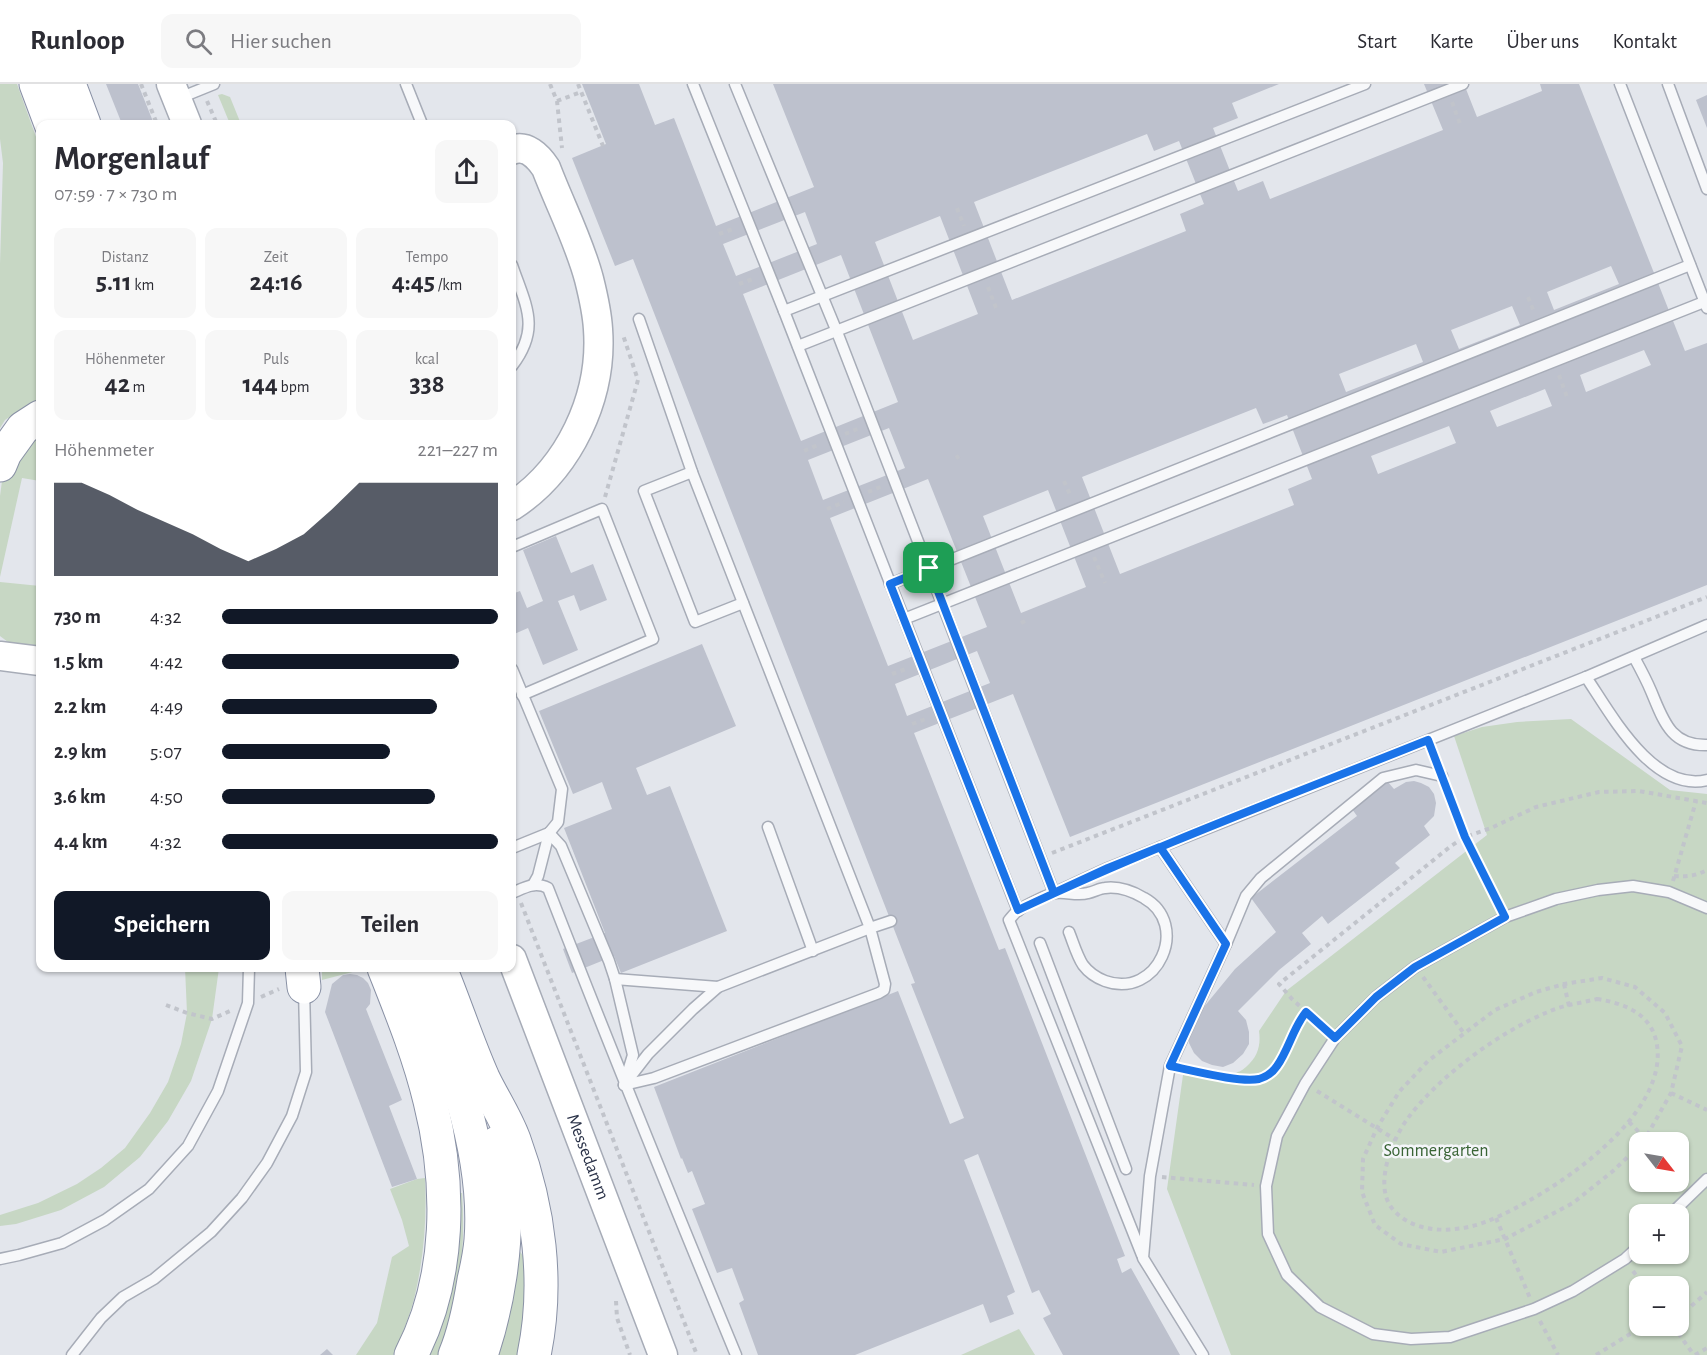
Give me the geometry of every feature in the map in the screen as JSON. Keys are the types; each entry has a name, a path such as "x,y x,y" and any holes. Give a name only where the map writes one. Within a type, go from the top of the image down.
{"highway":[{"path":"36,84 50,120"},
{"path":"69,84 82,120"},
{"path":"0,465 5,453 23,428 36,420"},
{"path":"386,972 407,1028 430,1101 441,1169 444,1210 436,1290 411,1355"},
{"path":"416,972 462,1095 478,1168 482,1206 481,1240 470,1306 455,1355"},
{"path":"442,972 483,1077 513,1137 529,1185 541,1249 542,1293 534,1355"},
{"path":"481,1355 491,1325 503,1255 504,1195 497,1140 483,1077"}],"main road":[{"path":"516,149 527,150 534,154 546,168 589,278 596,314 598,345 598,359 588,406 575,435 546,477 516,503"},
{"path":"0,656 36,661"},
{"name":"Messedamm","path":"516,969 663,1355"}],"lane":[{"path":"185,105 214,84"},
{"path":"406,84 420,120"},
{"path":"693,84 1018,910"},
{"path":"735,84 837,332 1054,893"},
{"path":"784,311 1365,84"},
{"path":"798,346 1463,84"},
{"path":"904,620 1706,305 1620,84"},
{"path":"1668,84 1707,189"},
{"path":"890,584 1690,265"},
{"path":"516,277 528,311 529,335 524,350 516,361"},
{"path":"624,1084 654,1078 879,993 884,990 885,984 870,928 692,472 639,319"},
{"path":"692,472 644,490 695,622 743,603"},
{"path":"516,545 602,509 653,639 522,695"},
{"path":"1203,1355 1143,1258 1009,920 1018,910 1108,868 1586,677 1707,626"},
{"path":"1634,657 1670,731 1687,742 1707,745"},
{"path":"1586,677 1647,761 1680,780 1701,782 1707,780"},
{"path":"516,679 562,789 558,822 549,833 538,876 533,885"},
{"path":"1143,1258 1150,1176 1170,1066 1246,896 1261,878 1383,778 1416,770 1442,776"},
{"path":"768,827 813,951"},
{"path":"516,846 549,833"},
{"path":"549,833 561,846 615,979 633,1055 624,1084"},
{"path":"1160,847 1226,944"},
{"path":"516,891 533,885 548,888 624,1084 661,1168 736,1355"},
{"path":"1629,1255 1573,1291 1534,1309 1450,1337 1411,1339 1373,1334 1320,1307 1287,1275 1268,1234 1266,1186 1277,1136 1305,1084 1335,1038 1376,997 1415,967 1505,917 1556,899 1598,890 1633,886 1669,892 1707,908"},
{"path":"1054,893 1085,894 1105,888 1129,890 1150,901 1160,912 1167,936 1165,950 1159,964 1149,975 1140,981 1115,984 1090,973 1082,964 1069,932"},
{"path":"624,1084 648,1054 718,987 891,921"},
{"path":"1040,943 1126,1169"},
{"path":"0,1259 62,1243 105,1220 149,1189 188,1146 218,1091 226,1069 248,1003 249,972"},
{"path":"72,1355 101,1318 123,1298 154,1279 211,1232 242,1198 267,1163 292,1116 306,1072 303,977"},
{"path":"615,979 718,987"},
{"path":"1681,1204 1707,1179"}],"path":[{"path":"141,84 155,120"},
{"path":"550,84 557,101 562,149"},
{"path":"578,84 603,146"},
{"path":"557,101 581,92"},
{"path":"185,105 217,108"},
{"path":"1040,857 1707,597"},
{"path":"1442,776 1465,837 1505,917"},
{"path":"1335,1038 1279,984 1465,837 1491,828 1536,807 1599,792 1639,791 1707,803"},
{"path":"1669,892 1696,801"},
{"path":"1674,876 1689,877 1707,870"},
{"path":"516,897 697,1355"},
{"path":"1415,967 1463,1032"},
{"path":"1629,1155 1573,1203 1505,1239 1441,1252 1401,1244 1375,1225 1362,1192 1363,1158 1377,1128 1399,1092 1428,1060 1495,1010 1536,992 1564,984 1602,978 1635,987 1665,1013 1683,1046 1671,1093 1650,1132"},
{"path":"1564,984 1569,1006"},
{"path":"1597,999 1617,1002 1635,1012 1653,1028 1658,1048 1657,1070 1649,1092 1629,1122 1604,1147 1561,1181 1528,1201 1477,1226 1441,1231 1416,1224 1402,1217 1390,1206 1384,1185 1386,1162 1408,1118 1459,1067 1499,1037 1550,1011 1569,1006 1597,999"},
{"path":"166,1005 212,1019"},
{"path":"1170,1066 1215,1075 1260,1079 1276,1068 1306,1012"},
{"path":"1671,1093 1707,1110"},
{"path":"1321,1094 1396,1140"},
{"path":"1629,1122 1639,1132"},
{"path":"1181,1179 1266,1186"},
{"path":"1496,1218 1528,1294"},
{"path":"1689,1308 1707,1292"},
{"path":"1534,1309 1558,1355"},
{"path":"1596,1355 1629,1334"},
{"path":"1680,1336 1694,1355 1707,1348"}],"green space":[{"path":"0,84 17,84 36,137 36,401 5,420 0,428 0,264 3,163 0,139"},
{"path":"218,95 230,97 239,120 228,120"},
{"path":"36,436 36,480 22,478 0,577 2,481 24,446"},
{"path":"0,582 36,586 36,648 12,645 0,636"},
{"name":"Sommergarten","path":"1571,719 1670,790 1707,794 1707,1355 1231,1355 1167,1189 1183,1075 1228,1082 1256,1055 1260,1041 1259,1031 1286,991 1487,835 1454,736 1482,727 1517,722"},
{"path":"185,972 218,972 212,1019 191,1081 168,1121 140,1157 104,1187 61,1210 16,1224 0,1226 0,1215 38,1203 77,1184 125,1148 150,1113 168,1082 181,1044 187,1013"},
{"path":"322,972 353,972 322,980"},
{"path":"425,1178 426,1208 421,1266 413,1302 397,1348 393,1355 356,1355 377,1323 392,1257 409,1246 390,1189"},
{"path":"458,1193 462,1193 463,1234 457,1295 439,1355 427,1355"},
{"path":"519,1250 529,1265 519,1355 495,1355"},
{"path":"1019,1329 1035,1355 961,1355"}],"building":[{"path":"106,84 138,84 152,120 120,120"},
{"path":"582,84 639,84 655,125 674,118 716,226 814,187 773,84 1279,84 1232,103 1238,118 1213,128 1238,191 1263,181 1270,199 1443,130 1424,84 1464,84 1477,117 1542,91 1540,84 1579,84 1685,351 1707,343 1707,585 1070,837 1013,694 914,733 999,950 1005,948 1125,1256 1117,1259 1122,1273 1131,1268 1180,1355 1063,1355 1043,1318 1051,1314 1039,1290 1032,1293 978,1154 964,1160 1015,1292 1007,1296 1014,1314 990,1323 983,1304 855,1355 758,1355 739,1303 744,1300 732,1268 717,1273 692,1209 705,1204 692,1171 688,1173 681,1159 654,1087 898,991 950,1124 964,1118 911,984 915,983 633,259 615,266 572,158 606,144","holes":["1147,134 1154,151 1179,141 1204,204 1180,214 1186,231 1012,300 974,202","805,212 817,244 736,276 723,244","940,216 978,314 913,340 875,242","841,255 898,402 801,441 743,294","1611,266 1619,284 1554,310 1547,292","1512,306 1520,325 1459,349 1451,330","1416,344 1423,362 1346,392 1339,374","1644,350 1651,365 1586,392 1580,375","1545,389 1552,406 1497,427 1490,411","1256,408 1263,424 1287,415 1312,479 1288,489 1294,505 1120,574 1082,477","1449,426 1456,443 1378,474 1371,456","889,428 905,468 823,500 808,460","928,479 987,627 888,666 830,518","1048,490 1086,587 1021,613 983,516","977,651 990,683 907,716 895,684"]},
{"path":"1707,95 1707,128 1696,100"},
{"path":"556,536 571,573 593,564 607,600 580,611 574,595 558,601 578,650 543,665 528,628 516,633 516,592 520,591 527,608 543,601 523,550"},
{"path":"702,644 736,726 636,768 647,795 670,786 727,931 621,973 614,956 572,973 563,949 605,933 564,828 612,809 602,782 573,794 539,711"},
{"path":"1387,781 1394,789 1406,782 1414,781 1429,787 1436,803 1434,816 1424,826 1430,835 1395,863 1400,868 1328,924 1322,916 1302,933 1311,944 1279,970 1238,1011 1246,1020 1249,1032 1249,1044 1243,1054 1233,1063 1223,1067 1202,1061 1194,1053 1189,1043 1189,1032 1194,1019 1235,969 1276,932 1251,898 1357,816 1352,809"},
{"path":"350,974 363,978 371,990 370,1004 366,1009 402,1100 389,1106 417,1179 392,1187 325,1012 332,984 343,975"},
{"path":"327,1349 333,1355 320,1355"}],"route":[{"path":"929,568 890,584 1018,910 1108,868 1160,847 1227,820 1428,740 1465,837 1505,917 1415,967 1376,997 1335,1038 1306,1012 1276,1068 1260,1079 1215,1075 1170,1066 1226,944 1160,847 1108,868 1054,893 929,568"}]}
